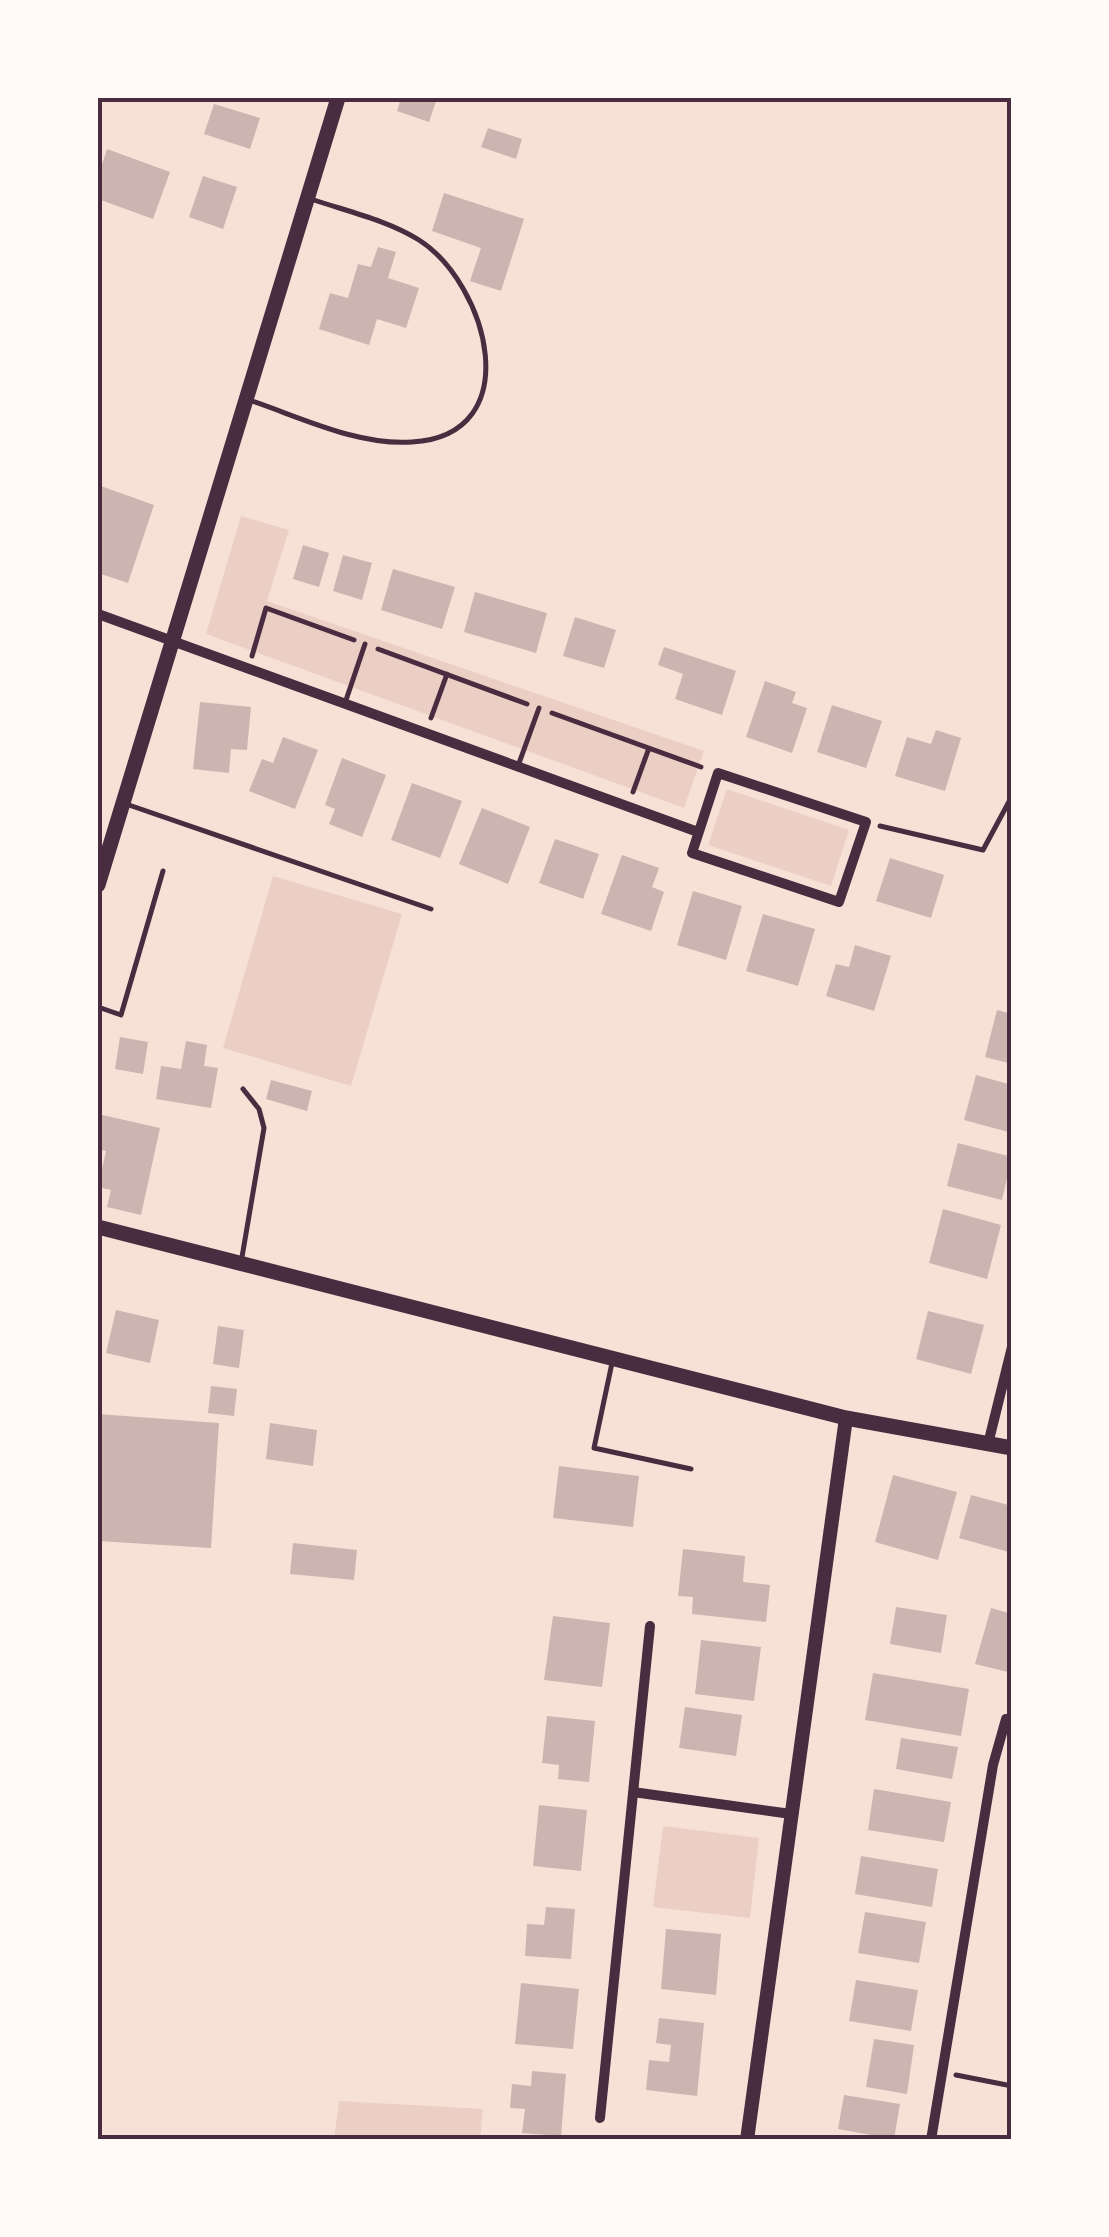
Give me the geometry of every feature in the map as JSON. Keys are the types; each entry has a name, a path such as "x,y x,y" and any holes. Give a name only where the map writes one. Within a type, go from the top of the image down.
{"main road":[{"path":"98,885 338,98"},
{"path":"98,1227 846,1418 1012,1448"}],"street":[{"path":"98,614 698,832"},
{"path":"718,773 866,822 839,902 692,853 718,773"},
{"path":"988,1444 1012,1347"},
{"path":"747,2140 846,1418"},
{"path":"600,2118 650,1626"},
{"path":"931,2140 993,1765 1006,1719 1012,1720"},
{"path":"634,1792 792,1814"}],"lane":[{"path":"246,399 382,442 417,442 461,427 487,387 487,341 453,272 420,240 307,198"},
{"path":"345,706 365,644"},
{"path":"518,768 539,708"},
{"path":"123,802 431,909"},
{"path":"98,1007 121,1015 164,871"},
{"path":"241,1263 264,1128 259,1110 243,1089"},
{"path":"613,1358 594,1448 691,1469"}],"path":[{"path":"248,671 266,608 718,773"},
{"path":"425,734 446,674"},
{"path":"628,807 649,748"},
{"path":"866,822 983,850 1012,796"},
{"path":"942,2072 1012,2086"}],"shaded area":[{"path":"241,516 289,530 267,601 704,751 684,808 206,634"},
{"path":"727,789 849,830 831,886 708,845"},
{"path":"273,876 402,914 351,1086 223,1048"},
{"path":"663,1826 759,1838 750,1918 653,1907"},
{"path":"339,2101 483,2109 480,2139 334,2139"}],"building":[{"path":"401,98 437,98 429,122 397,111"},
{"path":"214,104 260,118 250,149 204,134"},
{"path":"488,128 522,139 516,159 481,147"},
{"path":"107,149 170,172 153,219 98,199 98,177"},
{"path":"203,176 237,187 223,229 189,217"},
{"path":"444,193 524,219 501,291 470,281 481,248 432,231"},
{"path":"378,247 396,252 388,278 419,288 406,328 377,319 369,345 319,329 330,293 348,298 358,264 371,267"},
{"path":"98,485 154,505 128,583 98,573"},
{"path":"303,545 329,553 319,587 293,579"},
{"path":"343,555 372,563 362,600 333,591"},
{"path":"393,569 455,587 442,629 381,610"},
{"path":"475,592 547,613 536,653 464,632"},
{"path":"575,617 616,630 604,668 563,656"},
{"path":"664,647 736,671 722,715 675,699 683,674 658,665"},
{"path":"765,681 796,692 792,703 807,708 792,753 746,737"},
{"path":"200,702 251,707 247,750 231,749 229,773 193,769"},
{"path":"832,705 882,721 866,768 817,752"},
{"path":"936,730 961,738 945,791 895,776 907,737 931,744"},
{"path":"283,737 318,750 295,809 249,791 262,759 273,763"},
{"path":"342,758 386,775 362,837 329,824 335,809 325,805"},
{"path":"412,783 462,801 440,858 391,840"},
{"path":"482,808 530,827 508,884 459,864"},
{"path":"555,839 599,854 583,899 539,883"},
{"path":"622,855 659,868 652,887 664,892 651,931 601,914"},
{"path":"890,858 944,875 931,918 876,901"},
{"path":"693,891 742,906 726,960 677,945"},
{"path":"763,914 815,929 798,986 746,971"},
{"path":"855,945 891,956 874,1011 826,996 836,964 849,967"},
{"path":"997,1010 1012,1014 1012,1064 985,1057"},
{"path":"120,1037 148,1042 143,1074 115,1069"},
{"path":"186,1041 207,1045 204,1066 218,1068 211,1108 156,1099 161,1066 181,1069"},
{"path":"976,1075 1012,1085 1012,1133 964,1120"},
{"path":"271,1080 312,1091 307,1111 266,1099"},
{"path":"98,1114 160,1128 141,1215 107,1207 111,1190 98,1187 106,1151 98,1149"},
{"path":"958,1143 1012,1157 1002,1200 947,1186"},
{"path":"943,1209 1001,1225 987,1279 929,1263"},
{"path":"116,1310 159,1320 150,1363 106,1353"},
{"path":"928,1311 984,1325 971,1374 916,1359"},
{"path":"218,1326 244,1330 239,1368 213,1364"},
{"path":"211,1386 237,1389 234,1416 208,1413"},
{"path":"98,1414 219,1423 211,1548 98,1541"},
{"path":"270,1423 317,1430 313,1466 266,1459"},
{"path":"559,1466 639,1476 633,1527 553,1518"},
{"path":"893,1475 957,1492 938,1560 875,1542"},
{"path":"971,1495 1012,1506 1012,1553 959,1538"},
{"path":"293,1543 357,1550 354,1580 290,1574"},
{"path":"683,1549 745,1556 743,1582 770,1585 766,1622 692,1614 693,1597 678,1596"},
{"path":"896,1607 947,1615 941,1653 890,1644"},
{"path":"991,1608 1012,1614 1012,1673 975,1664"},
{"path":"553,1616 610,1623 602,1687 544,1680"},
{"path":"701,1640 761,1647 754,1701 695,1694"},
{"path":"873,1673 969,1689 961,1736 865,1720"},
{"path":"685,1707 742,1715 736,1756 679,1748"},
{"path":"547,1716 595,1721 589,1782 558,1779 559,1765 542,1763"},
{"path":"901,1738 958,1747 952,1779 896,1769"},
{"path":"874,1789 951,1802 944,1842 868,1830"},
{"path":"539,1805 587,1810 581,1871 533,1866"},
{"path":"861,1856 938,1869 932,1907 855,1894"},
{"path":"546,1907 575,1909 571,1959 525,1956 527,1924 544,1925"},
{"path":"865,1912 926,1922 919,1963 858,1953"},
{"path":"666,1929 721,1934 716,1995 661,1989"},
{"path":"856,1980 918,1990 911,2031 849,2021"},
{"path":"521,1983 579,1989 573,2049 515,2044"},
{"path":"659,2018 704,2023 697,2096 646,2090 649,2060 669,2062 671,2045 656,2043"},
{"path":"874,2039 914,2045 907,2094 866,2087"},
{"path":"532,2071 566,2074 561,2136 522,2133 525,2109 510,2108 512,2084 531,2086"},
{"path":"844,2095 900,2104 894,2139 838,2129"}]}
